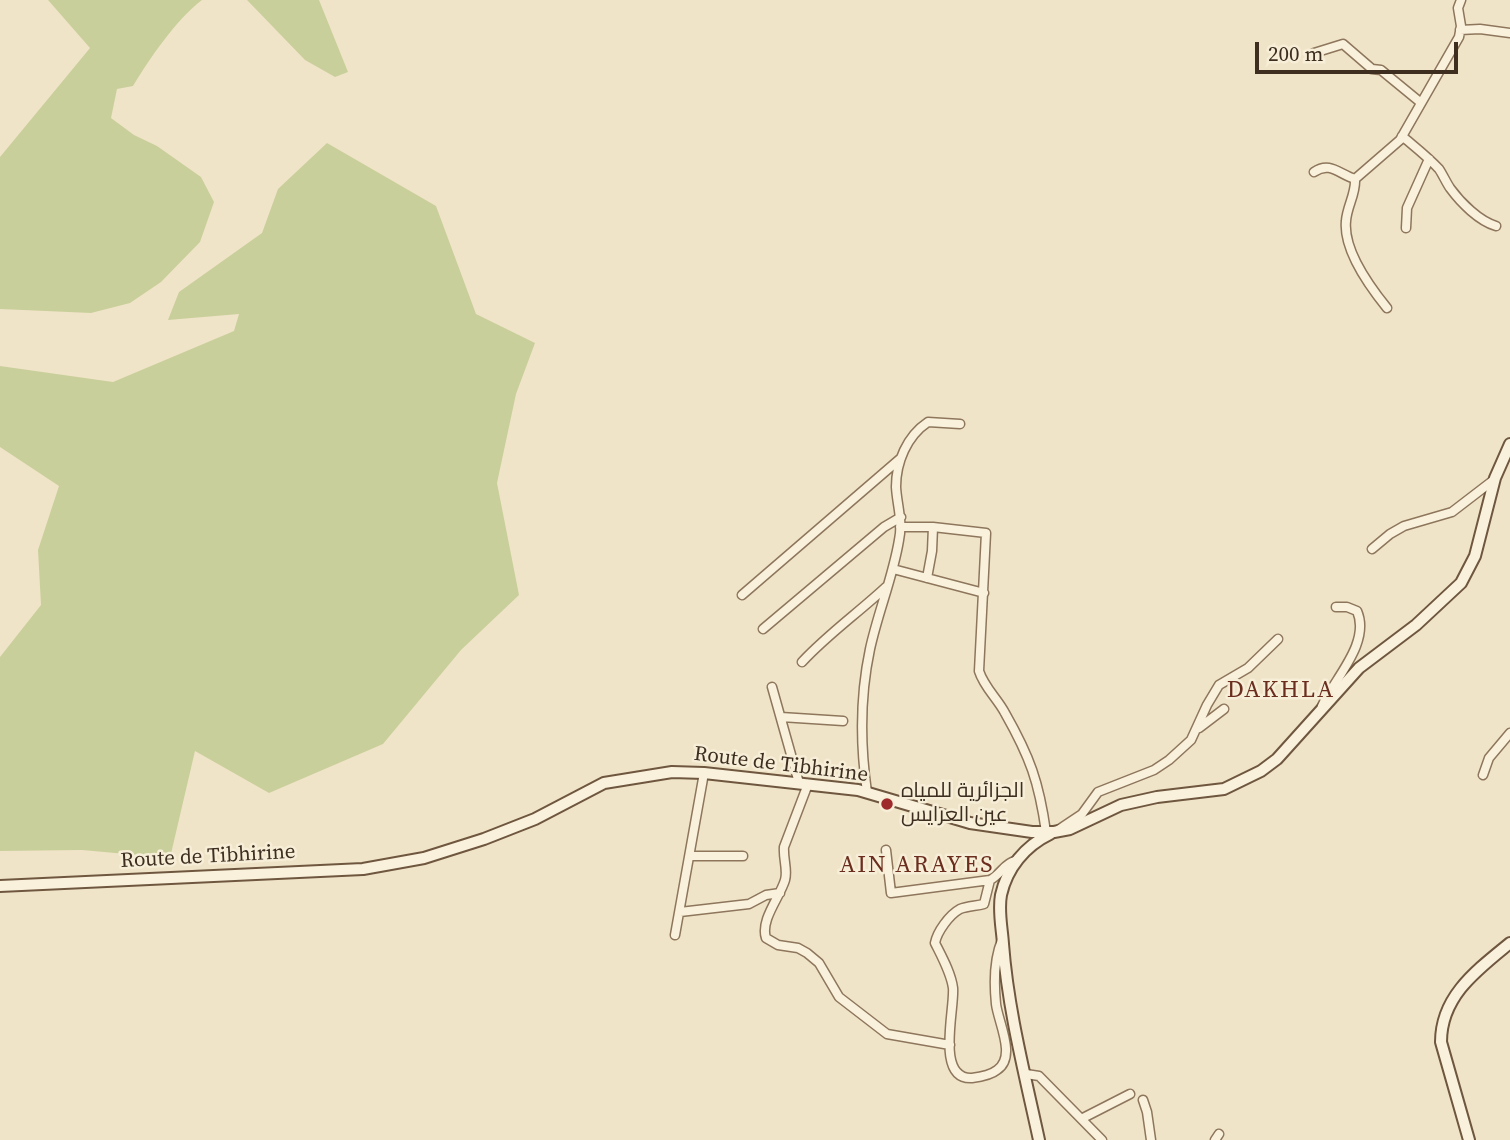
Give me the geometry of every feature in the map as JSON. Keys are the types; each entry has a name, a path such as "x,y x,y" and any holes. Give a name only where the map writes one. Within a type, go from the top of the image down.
{"street":[{"path":"1355,179 1391,149 1402,136 1420,102 1443,68 1460,30 1458,9 1461,0"},
{"path":"1460,30 1480,29 1510,33"},
{"path":"1314,53 1343,44 1372,69 1381,71 1420,102"},
{"path":"1402,136 1429,159 1450,188 1468,206 1486,223 1496,226"},
{"path":"1406,228 1407,208 1429,159"},
{"path":"1314,172 1329,166 1355,179"},
{"path":"1355,179 1356,188 1345,228 1352,253 1368,283 1387,309"},
{"path":"867,792 863,762 864,683 893,569 900,527 896,485 901,458 909,438 928,422 960,424"},
{"name":"Route de Tibhirine","path":"0,886 363,869 424,858 484,839 535,819 604,783 672,772 804,783 867,792 970,823 1050,832 1070,829 1121,805 1157,797 1224,789 1261,771 1276,759 1359,668 1416,625 1461,583 1475,556 1495,478 1510,444"},
{"path":"742,595 901,458"},
{"path":"1371,549 1404,526 1452,512 1495,478"},
{"path":"763,629 884,527 901,517"},
{"path":"900,527 933,527 986,533 979,671 1032,764 1050,832"},
{"path":"927,578 933,527"},
{"path":"893,569 984,593"},
{"path":"802,662 825,637 860,611 888,585"},
{"path":"1319,712 1328,692 1345,670 1361,621 1357,611 1336,607"},
{"path":"1039,1140 1013,1022 1002,939 1000,908 1006,880 1017,861 1033,844 1082,814 1098,792 1154,771 1170,760 1191,740 1219,685 1254,663 1278,639"},
{"path":"772,687 804,783 783,856 786,877 764,933 769,941 807,953 819,963 830,986 848,1007 887,1034 950,1045"},
{"path":"1195,731 1224,709"},
{"path":"781,717 843,721"},
{"path":"1483,775 1489,758 1510,733"},
{"path":"676,935 704,773"},
{"path":"886,850 891,893 990,880 1010,862 1017,861"},
{"path":"690,856 743,856"},
{"path":"990,880 984,904 962,908 956,912 935,943 953,988 950,1045 953,1068 965,1078 989,1074 1005,1062 1005,1042 996,1002 996,955 1002,939"},
{"path":"680,912 748,904 766,895 780,893"},
{"path":"1469,1140 1441,1042 1441,1028 1447,1010 1463,984 1510,943"},
{"path":"1026,1074 1039,1076 1102,1140"},
{"path":"1083,1118 1130,1094"},
{"path":"1143,1100 1151,1140"},
{"path":"1089,1140 1092,1128"}],"green space":[{"path":"48,0 202,0 173,29 133,86 117,89 111,118 201,177 214,202 200,242 161,282 130,303 91,313 0,309 0,157 90,48"},
{"path":"247,0 319,0 348,72 335,77 305,60"},
{"path":"327,143 436,206 476,314 535,343 516,394 497,483 519,595 461,650 383,744 269,793 195,751 170,858 82,850 0,851 0,657 41,605 38,550 59,486 0,447 0,366 113,382 234,331 239,314 168,320 179,292 262,233 278,189"}],"place":[{"name":"الجزائرية للمياه عين العرايس","path":"887,804"}],"district":[{"name":"DAKHLA","path":"1281,691"},
{"name":"AIN ARAYES","path":"917,866"}]}
